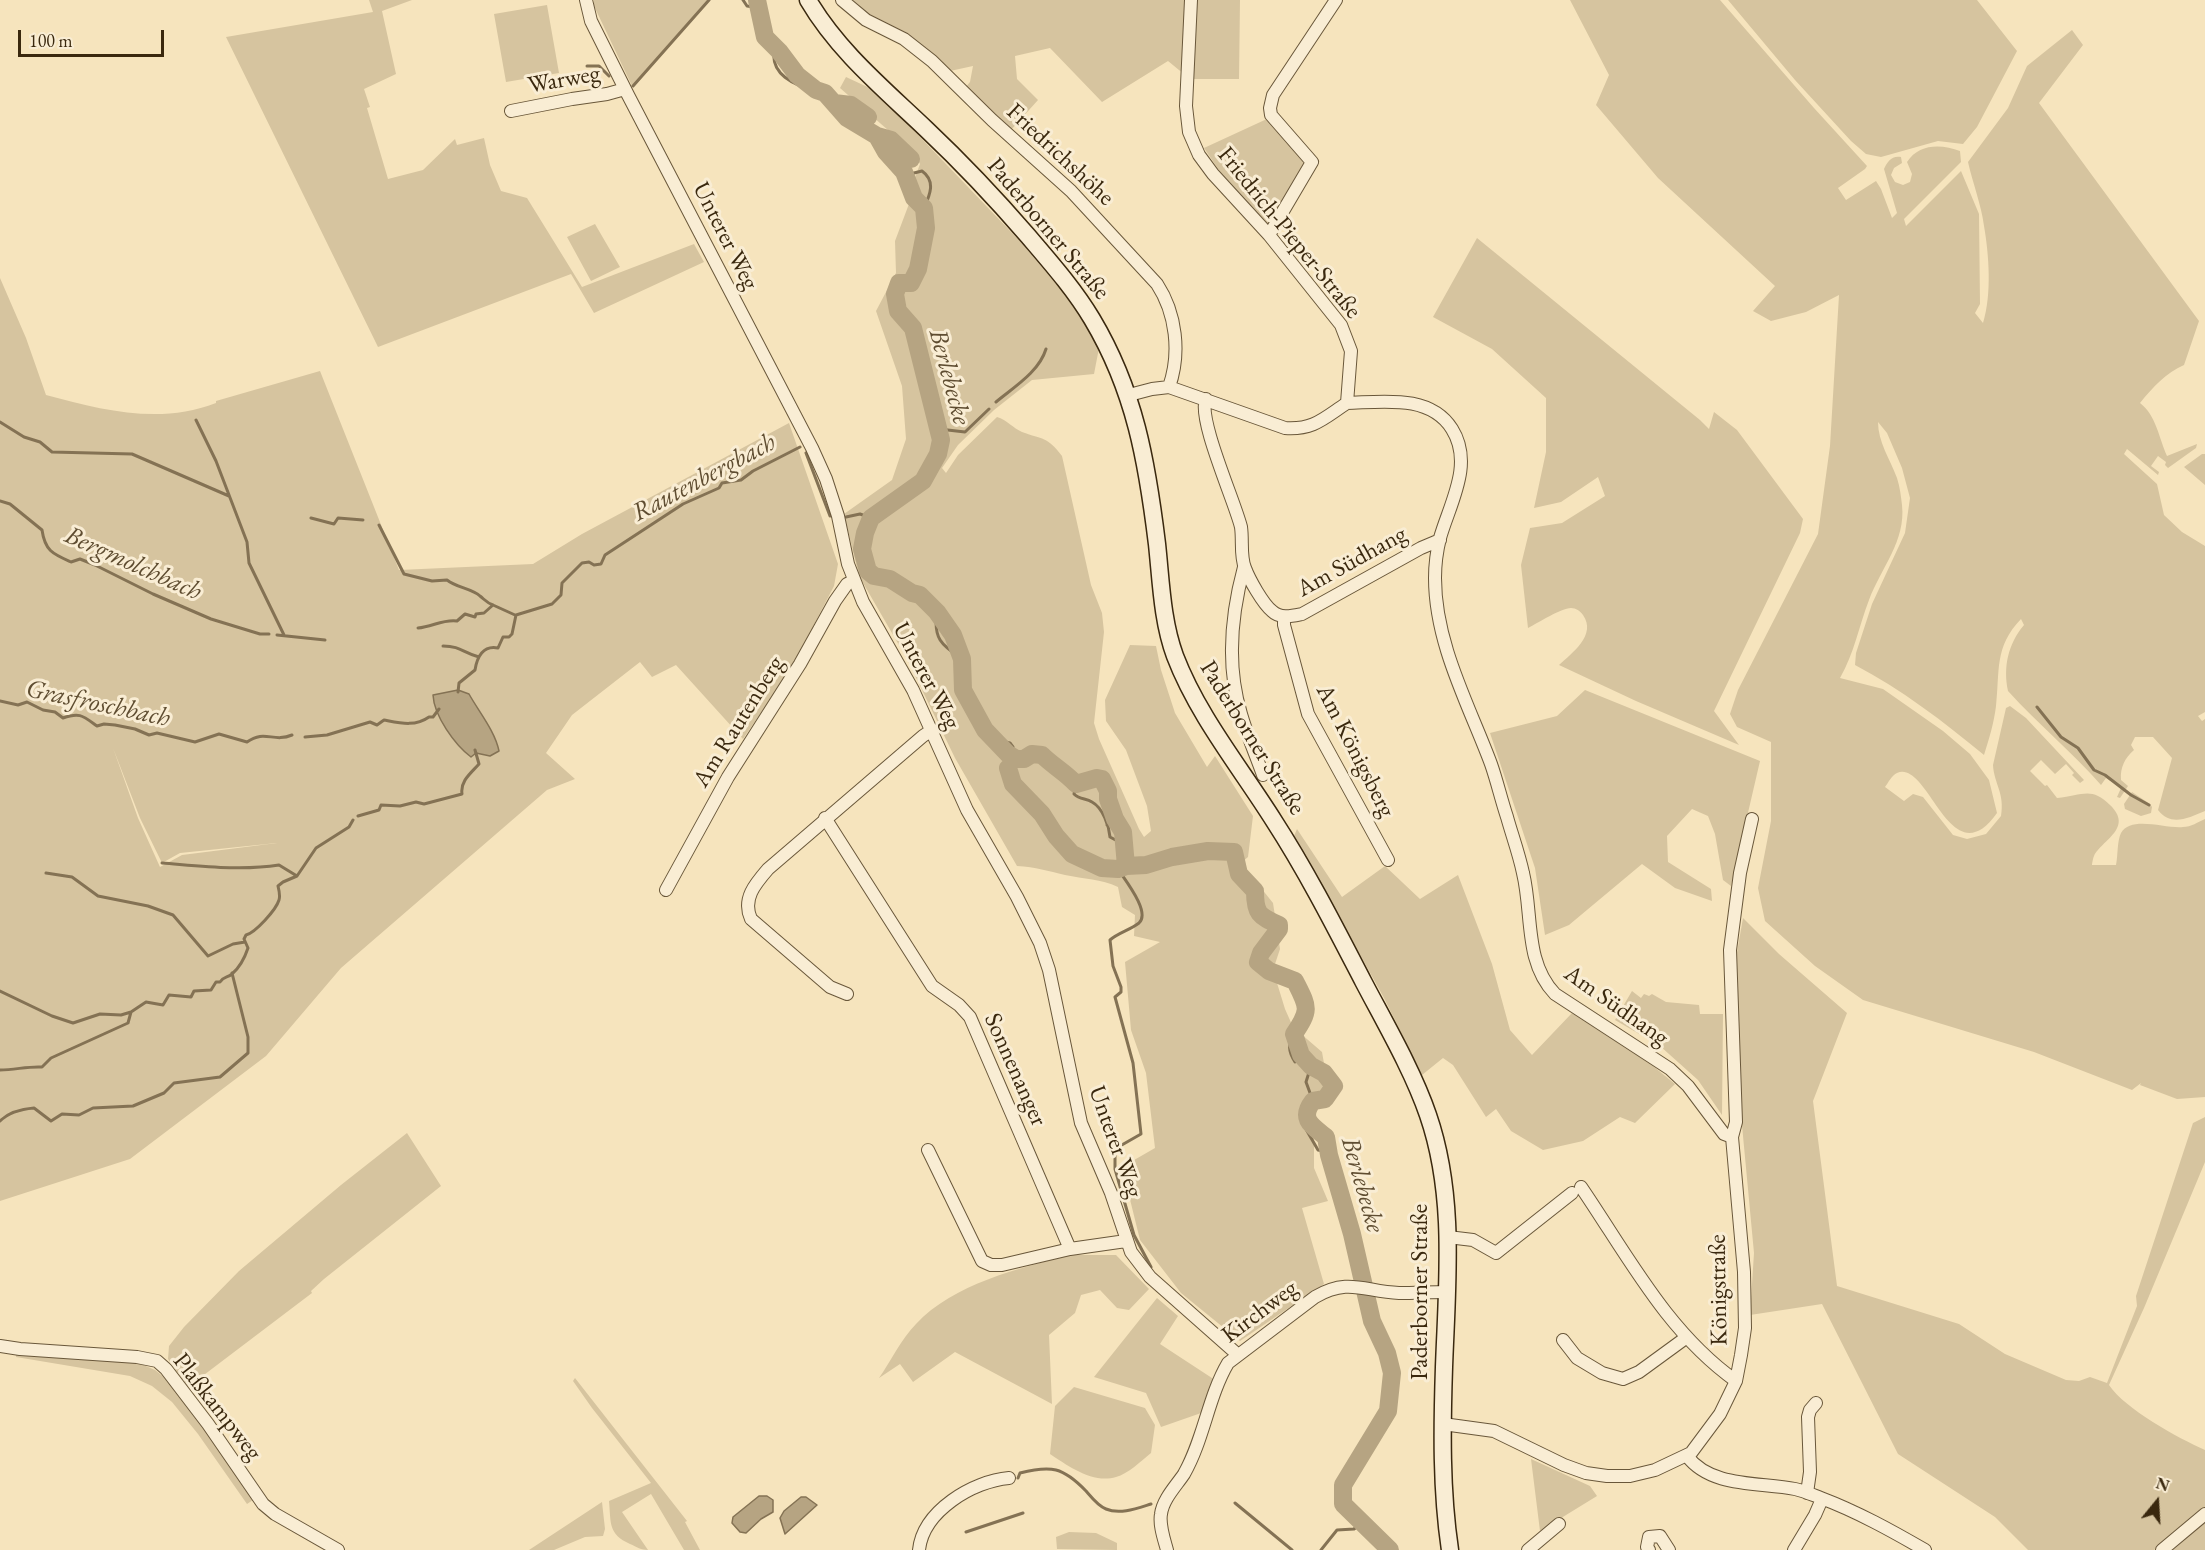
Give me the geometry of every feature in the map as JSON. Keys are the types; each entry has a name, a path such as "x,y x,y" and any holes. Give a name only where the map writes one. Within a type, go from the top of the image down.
{"main road":[{"name":"Paderborner Straße","path":"808,0 825,28 848,54 946,148 1011,217 1058,271 1090,316 1114,359 1129,396 1145,456 1166,622 1173,652 1193,697 1287,840 1376,1006 1418,1091 1439,1155 1445,1188 1448,1237 1443,1424 1444,1514 1450,1550"}],"street":[{"name":"Unterer Weg","path":"586,0 591,21 625,89 812,448 826,479 838,516 853,581 877,629 913,690 967,810 1017,897 1040,943 1049,970 1081,1122 1111,1193 1131,1252 1150,1277 1237,1354"},
{"name":"Friedrichshöhe","path":"842,0 866,20 904,39 932,61 1071,191 1157,284 1166,298 1174,326 1176,354 1169,387"},
{"name":"Friedrich-Pieper-Straße","path":"1191,0 1187,75 1189,132 1199,155 1213,174 1269,235 1341,325 1351,351 1347,403"},
{"path":"1269,235 1312,162 1271,115 1272,102 1274,95 1336,0"},
{"name":"Warweg","path":"512,111 625,89"},
{"path":"1129,396 1169,387 1285,428 1297,429 1311,427 1347,403"},
{"path":"1206,399 1203,405 1208,427 1241,527 1244,567 1234,609 1231,640 1233,667 1240,713 1263,775"},
{"name":"Am Südhang","path":"1347,403 1414,403 1438,415 1452,429 1459,446 1461,474 1440,540 1435,577 1439,622 1449,655 1491,764 1524,874 1530,928 1539,971 1555,994 1670,1069 1688,1086 1724,1134 1732,1137"},
{"name":"Am Südhang","path":"1284,616 1302,614 1421,548 1440,540"},
{"path":"1244,567 1265,604 1273,613 1284,616"},
{"name":"Am Rautenberg","path":"666,890 728,777 800,664 835,601 847,584 853,581"},
{"name":"Am Königsberg","path":"1284,616 1300,689 1308,714 1388,860"},
{"path":"848,994 830,987 751,919 747,904 752,890 768,868 932,730"},
{"name":"Sonnenanger","path":"825,818 932,986 959,1005 970,1017 1070,1249"},
{"path":"1732,1137 1736,1122 1730,950 1740,873 1752,819"},
{"name":"Königstraße","path":"1443,1424 1494,1431 1564,1465 1586,1473 1607,1476 1630,1476 1660,1468 1687,1456 1720,1414 1736,1381 1744,1328 1744,1272 1732,1137"},
{"path":"927,1150 982,1261 991,1265 1002,1265 1070,1249 1126,1241"},
{"path":"1448,1237 1473,1240 1496,1253 1576,1190 1658,1305 1719,1369 1736,1381"},
{"name":"Kirchweg","path":"1167,1550 1160,1519 1164,1505 1187,1466 1221,1374 1237,1354 1327,1290 1356,1286 1399,1293 1447,1292"},
{"path":"1563,1340 1577,1358 1602,1373 1623,1379 1639,1372 1687,1337"},
{"name":"Plaßkampweg","path":"0,1346 137,1357 157,1361 166,1369 208,1424 262,1504 275,1514 338,1550"},
{"path":"1807,1493 1810,1472 1808,1417 1816,1403"},
{"path":"1687,1456 1707,1473 1722,1479 1797,1489 1859,1515 1926,1550"},
{"path":"919,1550 926,1529 948,1503 972,1488 995,1479 1010,1478"},
{"path":"1794,1550 1822,1499"},
{"path":"2162,1550 2205,1514"},
{"path":"1528,1550 1559,1524"},
{"path":"1649,1550 1647,1541 1654,1535 1660,1536 1669,1550"}],"shaded area":[{"path":"369,0 412,0 382,11 396,74 364,89 370,107 367,108 388,179 423,170 455,139 457,145 484,138 490,165 501,191 527,198 582,287 694,244 704,262 594,313 571,274 378,347 226,37 373,12"},
{"path":"594,0 711,0 633,88 594,6"},
{"path":"843,0 1240,0 1239,79 1190,79 1168,61 1102,102 1050,48 1015,56 1017,79 1038,100 1011,130 965,88 970,82 973,66 950,71"},
{"path":"1570,0 1720,0 1867,166 1838,188 1846,200 1876,181 1892,218 1897,213 1884,169 1890,160 1901,157 1902,163 1894,168 1891,175 1895,182 1903,185 1910,182 1912,174 1907,162 1918,151 1938,146 1960,151 1961,162 1904,219 1906,226 1961,171 1979,214 1980,304 1975,313 1983,323 1989,287 1987,249 1981,210 1968,162 2008,108 2027,66 2072,30 2083,45 2039,103 2199,321 2184,365 2160,381 2140,403 2150,414 2167,456 2197,444 2196,448 2168,468 2165,465 2166,462 2158,456 2151,466 2159,472 2158,475 2127,449 2124,454 2157,484 2164,515 2182,532 2205,546 2205,712 2198,716 2202,721 2205,719 2205,811 2174,820 2158,810 2172,758 2153,737 2135,737 2131,745 2134,750 2122,767 2121,780 2128,786 2120,798 2117,797 2121,788 2106,778 2101,785 2019,703 2008,691 2006,673 2008,656 2014,640 2024,625 2021,619 2012,629 2002,650 1995,712 1984,755 1922,707 1855,665 1856,653 1872,604 1905,533 1910,498 1902,468 1887,433 1878,422 1882,443 1898,481 1902,518 1892,554 1874,588 1853,650 1840,678 1883,689 1943,731 1970,754 1989,780 1997,813 1981,830 1966,833 1953,826 1920,783 1909,773 1895,774 1885,787 1904,801 1913,794 1923,797 1953,835 1967,839 1986,834 2001,816 2002,801 1993,765 2006,708 2010,706 2026,718 2084,780 2080,783 2066,764 2055,774 2041,760 2030,771 2045,786 2047,785 2057,798 2091,794 2103,799 2117,813 2118,827 2098,850 2092,865 2116,865 2121,833 2133,825 2186,827 2205,819 2205,1097 2177,1099 2140,1085 2141,1083 2132,1090 2034,1052 1863,1000 1815,966 1765,921 1758,888 1771,821 1771,742 1737,727 1730,714 1738,690 1818,534 1830,446 1839,295 1806,312 1771,321 1753,311 1775,286 1658,178 1596,105 1609,75"},
{"path":"1728,0 1977,0 2017,51 1977,127 1963,144 1938,141 1881,157 1866,154 1851,141 1795,80"},
{"path":"547,5 559,73 506,82 494,14"},
{"path":"846,77 876,91 1038,260 1077,312 1099,348 1094,374 1032,380 994,410 958,445 942,468 946,473 958,455 997,417 1022,432 1048,442 1062,456 1091,585 1102,613 1104,632 1094,723 1139,829 1144,837 1151,831 1147,806 1126,750 1106,721 1105,700 1130,645 1156,646 1175,713 1207,767 1215,756 1253,816 1248,857 1241,863 1273,903 1280,949 1273,970 1285,1009 1293,1027 1322,1052 1328,1086 1314,1111 1314,1168 1328,1201 1302,1208 1324,1284 1240,1341 1181,1293 1140,1240 1122,1167 1155,1148 1146,1073 1131,1030 1125,962 1160,942 1134,936 1135,915 1122,907 1118,887 1099,881 1017,866 955,758 907,659 859,576 844,514 892,480 906,439 902,386 876,311 896,273 895,241 915,188 914,180 920,164 913,152 840,88"},
{"path":"1269,118 1300,154 1306,167 1269,225 1265,225 1231,188 1204,148"},
{"path":"595,224 620,267 591,281 567,237"},
{"path":"1477,238 1709,429 1714,412 1737,430 1803,519 1800,533 1714,711 1739,745 1559,665 1576,649 1585,636 1587,622 1578,610 1571,608 1561,610 1528,628 1521,565 1530,528 1562,523 1605,496 1598,477 1561,502 1534,508 1546,452 1546,398 1492,349 1433,317"},
{"path":"0,278 26,338 46,395 88,406 131,413 174,413 195,410 216,403 216,401 320,371 399,570 533,564 582,534 789,423 838,564 834,586 792,667 743,739 676,665 652,677 640,662 572,715 546,753 575,779 547,790 341,968 266,1056 130,1159 0,1201","holes":["113,748 140,818 162,863 180,853 277,843 182,855 160,867 138,818"]},
{"path":"2205,454 2205,485 2184,467"},
{"path":"458,690 469,694 490,729 499,751 490,756 476,753 471,757 446,729 437,712 433,695"},
{"path":"1585,690 1760,761 1731,886 1723,880 1715,834 1708,816 1692,809 1667,836 1668,862 1711,889 1712,901 1675,888 1642,864 1569,925 1545,935 1535,868 1490,733 1557,716"},
{"path":"2132,792 2150,804 2151,813 2141,816 2125,809 2124,804"},
{"path":"1297,829 1342,897 1385,866 1420,899 1458,875 1492,964 1510,1030 1532,1055 1572,1013 1653,1066 1675,1084 1635,1123 1620,1117 1583,1141 1543,1150 1511,1131 1496,1109 1486,1117 1453,1065 1443,1058 1422,1075 1384,998 1294,836"},
{"path":"1743,918 1779,954 1847,1013 1813,1101 1837,1286 1959,1324 2005,1354 2066,1380 2079,1381 2090,1377 2107,1383 2137,1306 2136,1296 2193,1123 2205,1117 2205,1162 2109,1385 2139,1413 2205,1450 2205,1509 2154,1550 2028,1550 1995,1517 1898,1454 1822,1304 1750,1315 1754,1253 1740,1104 1736,958"},
{"path":"1632,991 1641,998 1644,994 1649,996 1652,994 1666,1002 1699,1005 1700,1014 1723,1014 1722,1115 1698,1080 1660,1046 1615,1020"},
{"path":"407,1133 441,1186 324,1279 311,1291 312,1293 188,1387 168,1359 169,1346 184,1327 239,1271"},
{"path":"1071,1255 1116,1255 1149,1289 1129,1310 1117,1308 1100,1290 1081,1295 1075,1313 1049,1335 1052,1404 955,1352 913,1382 900,1364 879,1378 916,1324 949,1298 988,1279"},
{"path":"1157,1298 1178,1316 1160,1344 1215,1380 1204,1412 1161,1427 1146,1393 1094,1377"},
{"path":"16,1353 139,1363 155,1370 169,1381 204,1426 253,1500 247,1504 198,1434 172,1402 152,1386 130,1376 16,1357"},
{"path":"575,1378 687,1521 685,1522 700,1550 684,1550 651,1494 622,1512 648,1550 623,1540 614,1532 609,1501 651,1483 592,1408 573,1381"},
{"path":"1074,1387 1145,1408 1155,1425 1151,1453 1125,1473 1107,1479 1081,1473 1050,1454 1055,1406"},
{"path":"1531,1459 1590,1486 1597,1496 1540,1531"},
{"path":"759,1496 767,1496 773,1500 773,1512 761,1519 746,1533 740,1532 732,1523 733,1517"},
{"path":"801,1497 806,1497 817,1505 785,1534 780,1518 784,1511"},
{"path":"602,1502 605,1529 603,1536 585,1537 554,1550 529,1550"},
{"path":"2205,1520 2205,1550 2169,1550"},
{"path":"1069,1532 1096,1533 1117,1543 1117,1550 1057,1549 1056,1537"}],"waterway":[{"path":"633,86 709,0"},
{"path":"743,0 747,6 760,8"},
{"name":"Berlebecke","path":"757,0 765,37 797,75 816,90 825,93 847,118 877,136 886,152 904,172 914,198 924,208 926,228 918,269 911,283 899,283 895,294 898,311 913,328 941,440 938,454 923,481 871,518 862,549 868,571 874,576 890,579 912,593 920,595 937,612 953,635 962,659 963,690 985,730 1008,754 1016,759 1024,759 1032,754 1042,755 1076,784 1097,778 1102,779 1108,791 1108,799 1115,819 1123,832 1126,866"},
{"path":"775,48 774,57 779,72 792,82 816,90"},
{"path":"587,66 599,66 609,76"},
{"path":"834,103 851,105 868,117"},
{"path":"877,136 891,140 911,159"},
{"name":"Berlebecke","path":"904,172 910,174 922,171 929,179 930,193 924,208"},
{"path":"996,402 1032,372 1046,349"},
{"path":"939,429 965,432 989,409"},
{"path":"196,420 216,461 247,542 249,563 284,635"},
{"path":"0,422 24,437 40,442 52,452 132,454 229,496"},
{"name":"Rautenbergbach","path":"458,692 459,683 475,670 482,653 488,648 498,648 503,637 509,637 512,634 516,615 552,604 561,595 562,583 582,563 601,564 605,555 683,504 719,488 722,483 741,480 753,471 800,447"},
{"path":"806,453 830,516"},
{"name":"Bergmolchbach","path":"0,501 10,504 42,530 45,543 59,557 71,562 80,559 95,565 153,594 211,619 260,634 269,634"},
{"path":"846,517 860,514 871,518"},
{"path":"311,518 334,524 338,518 363,520"},
{"path":"379,525 404,574 432,581 447,580 476,593 493,605"},
{"name":"Bergmolchbach","path":"418,628 457,621 465,614 475,617 476,614 484,613 493,605 515,615"},
{"path":"937,612 936,628 940,640 962,659"},
{"name":"Bergmolchbach","path":"277,635 325,640"},
{"path":"443,646 454,647 479,657"},
{"name":"Grasfroschbach","path":"0,701 18,705 27,702 43,710 55,712 63,718 78,715 97,726 115,725 135,729 149,735 157,733 195,742 219,734 247,742 264,736 279,738 292,735"},
{"path":"2037,707 2061,737 2078,748 2094,770 2149,805"},
{"name":"Grasfroschbach","path":"305,737 327,735 370,722 377,725 384,720 418,722 433,717 439,709"},
{"path":"996,740 1010,743 1013,747 1011,756"},
{"name":"Rautenbergbach","path":"358,816 379,810 381,805 400,806 416,802 424,804 462,794 464,781 479,764 475,750"},
{"name":"Berlebecke","path":"1008,768 1013,784 1042,814 1056,836 1072,854 1102,868 1118,869 1208,851 1234,852 1239,874 1255,891 1257,909 1267,919 1279,925 1279,929 1261,953 1258,962 1269,971 1295,981 1306,1008 1303,1019 1294,1034 1301,1055 1311,1066 1324,1073 1334,1086 1325,1099 1313,1101 1307,1117 1312,1126 1326,1137 1372,1321 1387,1353 1392,1373 1388,1411 1343,1485 1343,1504 1390,1550"},
{"path":"1076,784 1074,794 1099,808 1105,818 1110,837 1123,844"},
{"path":"1103,813 1110,803"},
{"name":"Rautenbergbach","path":"0,1070 42,1067 51,1058 128,1023 131,1012 146,1002 163,1005 169,995 191,997 194,991 211,990 216,982 232,974 239,966 248,948 244,939 246,935 260,926 274,909 279,899 278,886 297,876 316,848 349,827 353,820"},
{"path":"1107,825 1117,823"},
{"path":"162,863 236,868 279,865 297,876"},
{"path":"1118,869 1136,896 1142,911 1139,923 1110,940 1113,966 1121,987 1121,992 1115,997 1133,1063 1141,1134 1120,1146 1115,1152 1115,1169 1134,1235 1151,1267"},
{"path":"46,873 72,877 98,896 148,906 173,915 208,956 233,944 245,942"},
{"path":"0,1121 12,1113 29,1108 34,1108 51,1121 62,1114 79,1115 93,1108 133,1106 164,1093 174,1083 220,1077 248,1053 248,1037 232,973"},
{"path":"0,991 52,1016 73,1023 100,1014 121,1015 131,1012"},
{"path":"1294,1034 1290,1045 1291,1055 1295,1062 1304,1058"},
{"path":"1311,1066 1306,1082 1313,1101"},
{"path":"1309,1124 1307,1131 1318,1150 1328,1152"},
{"path":"1018,1478 1020,1473 1031,1470 1056,1470 1070,1477 1098,1504 1111,1511 1135,1509 1151,1504"},
{"path":"1235,1503 1292,1550"},
{"path":"966,1532 1023,1513"},
{"path":"1321,1550 1337,1530 1354,1529 1362,1522"}]}
